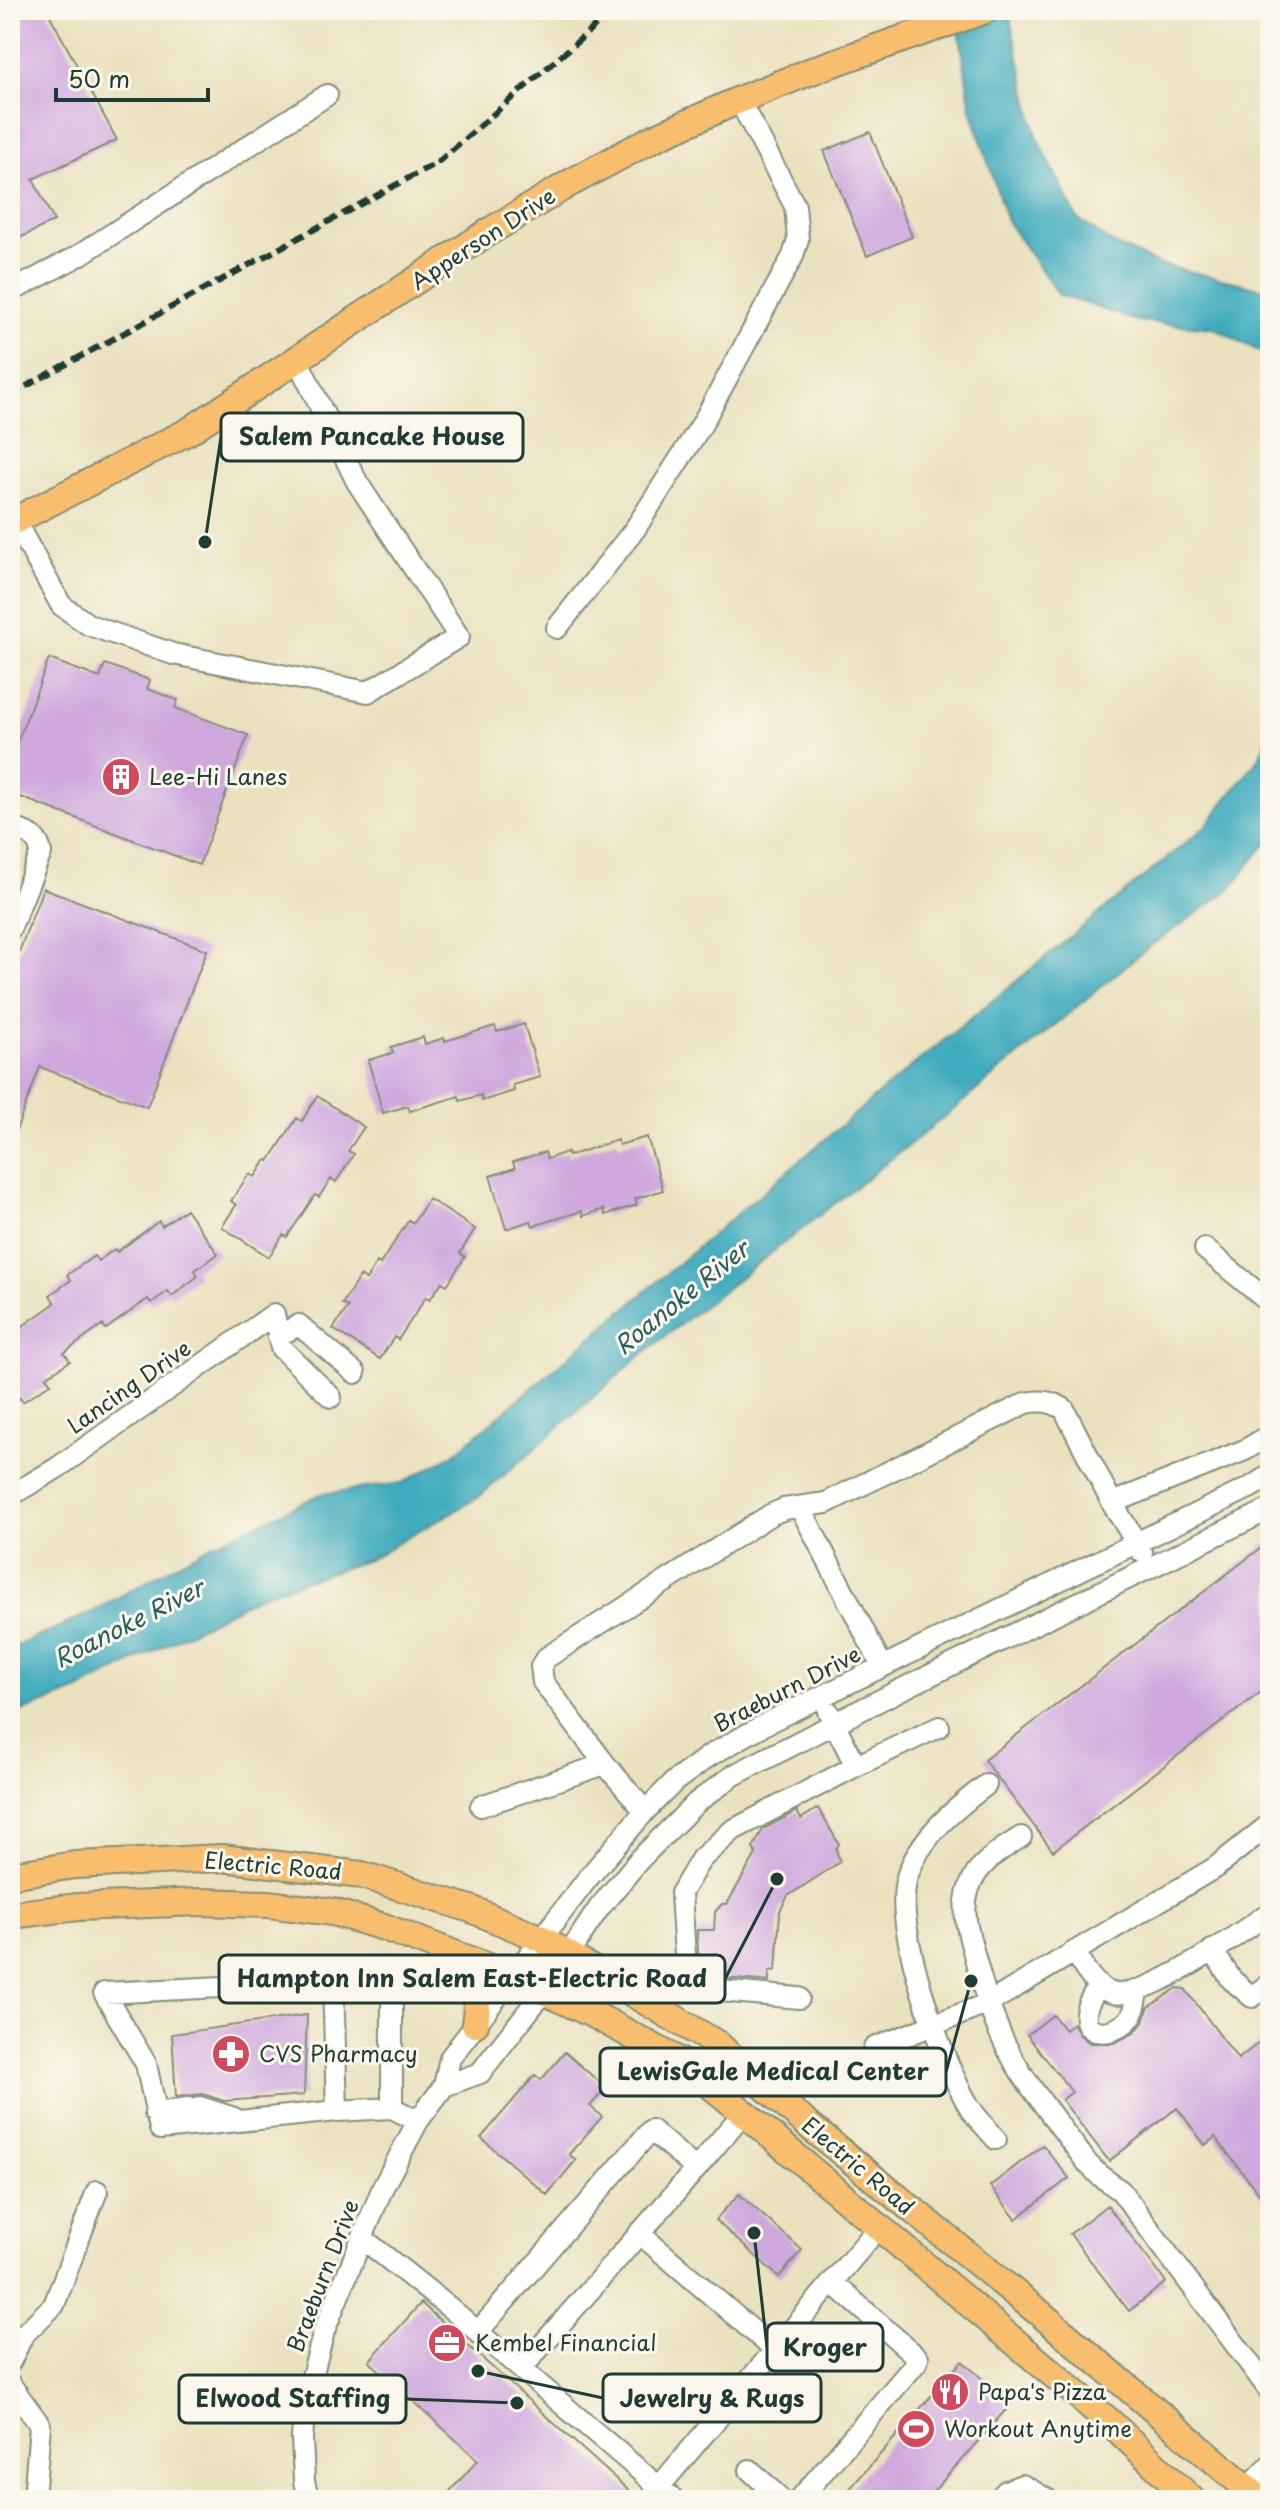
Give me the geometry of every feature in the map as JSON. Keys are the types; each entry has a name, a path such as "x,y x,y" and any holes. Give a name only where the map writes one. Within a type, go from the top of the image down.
{"main road":[{"name":"Apperson Drive","path":"12,522 189,431 487,233 570,183 654,138 739,100 985,10"},
{"name":"Electric Road","path":"10,1875 75,1865 222,1858 362,1875 471,1909 542,1939 717,2044 808,2125 1054,2325 1248,2496"},
{"name":"Electric Road","path":"10,1915 78,1907 200,1902 268,1904 333,1912 384,1927 512,1976 598,2017 681,2062 744,2112 1112,2424 1192,2500"},
{"path":"452,1953 475,1979 479,2004 475,2024"}],"street":[{"path":"10,292 78,256 327,95"},
{"path":"557,628 635,529 702,424 793,256 798,239 795,206 739,100"},
{"path":"12,522 61,605 89,625 173,654 368,692 459,637 357,482 298,361"},
{"path":"10,827 34,836 41,853 10,929"},
{"path":"1205,1249 1270,1303"},
{"name":"Lancing Drive","path":"10,1496 57,1468 274,1314 278,1336"},
{"path":"331,1397 281,1348 278,1336 299,1325 355,1373"},
{"path":"645,1811 543,1682 541,1666 546,1658 770,1515 784,1509 826,1503 1026,1403 1039,1400 1064,1409 1112,1503 1151,1567"},
{"path":"1112,1503 1245,1450 1270,1435"},
{"name":"Braeburn Drive","path":"308,2500 302,2438 305,2403 324,2331 383,2187 418,2121 444,2086 450,2058 588,1878 645,1811 675,1781 718,1751 769,1722 1270,1475"},
{"path":"800,1507 882,1666"},
{"path":"444,2086 480,2073 544,1991 599,1908 664,1832 697,1802 734,1775 1270,1509"},
{"path":"940,1640 949,1666"},
{"path":"821,1696 856,1766"},
{"path":"799,1998 720,1991 691,1970 685,1956 681,1893 701,1859 733,1830 939,1727"},
{"path":"718,1751 734,1775"},
{"path":"481,1806 605,1764"},
{"path":"986,1785 943,1819 922,1847 907,1878 903,1911 927,2013 969,2107 996,2139"},
{"path":"874,2048 989,2003 1216,1867 1270,1824"},
{"path":"1021,1837 981,1868 969,1889 965,1907 966,1925 1001,2035 1029,2084 1088,2164 1121,2191 1270,2391"},
{"path":"1075,1953 1087,1974 1099,1985 1110,1993 1124,1994 1149,1987 1270,1912"},
{"path":"1212,1950 1232,1980 1261,2000 1270,1983"},
{"path":"392,2108 392,1988 333,1983 104,1993 146,2064 160,2129 392,2108 418,2121"},
{"path":"333,1983 337,2111"},
{"path":"1099,1985 1087,2008 1086,2017 1099,2033 1123,2026 1135,2008 1138,1990"},
{"path":"155,2113 194,2107 241,2120"},
{"path":"521,2369 744,2112"},
{"path":"478,2332 651,2130 696,2169"},
{"path":"10,2362 17,2331 54,2305 97,2191"},
{"path":"362,2238 667,2493 775,2350 879,2227"},
{"path":"639,2233 775,2350"},
{"path":"799,2500 918,2358 832,2282"},
{"path":"10,2384 40,2425 34,2500"},
{"path":"1248,2496 1270,2465"},
{"path":"750,2470 782,2500"},
{"path":"998,2500 1006,2491 1022,2485 1048,2500"}],"water":[{"path":"956,10 1008,10 1037,137 1077,218 1112,243 1158,264 1270,292 1270,357 1215,328 1137,321 1059,295 1007,221 971,109"},
{"name":"Roanoke River","path":"1270,732 1270,839 1227,892 1145,950 942,1119 645,1352 479,1497 368,1560 261,1595 79,1690 10,1716 10,1649 92,1612 210,1546 321,1494 402,1483 454,1454 883,1090 1205,827 1259,758"}],"building":[{"path":"10,10 47,10 117,140 33,179 54,221 10,243"},
{"path":"870,132 912,237 867,256 824,151"},
{"name":"Lee-Hi Lanes","path":"49,659 100,678 105,664 150,680 147,689 178,700 175,708 248,735 199,865 10,793 10,761"},
{"path":"43,888 207,950 147,1107 40,1067 12,1141 10,976"},
{"path":"524,1024 540,1077 513,1085 514,1091 482,1101 481,1095 460,1101 459,1096 410,1111 408,1106 383,1113 368,1060 393,1053 391,1047 423,1037 425,1044 495,1026 497,1032"},
{"path":"317,1096 364,1127 348,1151 354,1154 336,1182 331,1179 319,1197 315,1195 287,1237 283,1235 269,1257 222,1227 236,1205 231,1201 249,1174 255,1177 266,1160 269,1161 297,1118 302,1121"},
{"path":"647,1137 663,1190 635,1199 637,1205 605,1215 604,1209 583,1216 582,1211 533,1226 531,1221 506,1229 490,1176 515,1168 513,1162 545,1152 547,1159 567,1152 568,1156 617,1140 619,1145"},
{"path":"429,1199 475,1229 460,1253 465,1257 447,1285 442,1282 430,1299 426,1297 398,1340 394,1337 380,1359 333,1329 348,1307 342,1304 360,1276 366,1280 409,1220 413,1223"},
{"path":"186,1209 218,1254 195,1270 198,1276 172,1296 168,1291 151,1303 148,1299 106,1329 103,1325 64,1353 70,1361 46,1377 51,1383 23,1402 20,1398 10,1405 10,1335 55,1303 50,1295 71,1280 67,1275 94,1256 98,1261 115,1249 117,1252 159,1221 162,1226"},
{"path":"1270,1541 1270,1685 1053,1851 984,1760"},
{"path":"818,1808 839,1844 836,1849 840,1862 788,1896 780,1911 776,1970 769,1971 769,1982 725,1978 702,1962 698,1953 697,1930 714,1930 715,1912 722,1904 727,1904 756,1854 753,1848 763,1829 797,1811 801,1819"},
{"path":"1177,1988 1185,1989 1238,2059 1270,2034 1270,2208 1215,2137 1205,2145 1177,2108 1109,2161 1062,2100 1072,2092 1027,2035 1053,2015 1065,2030 1073,2023 1080,2035 1090,2043 1114,2043 1134,2033 1144,2021 1148,2008"},
{"name":"CVS Pharmacy","path":"307,2015 304,2095 224,2101 203,2094 176,2097 172,2034"},
{"path":"565,2052 606,2088 590,2106 602,2117 569,2154 576,2160 547,2195 481,2138 535,2075 541,2080"},
{"path":"1043,2145 1069,2178 1016,2219 990,2186"},
{"path":"739,2194 802,2250 779,2277 715,2220"},
{"path":"1107,2205 1166,2282 1129,2311 1070,2234"},
{"path":"421,2303 639,2500 442,2500 478,2460 369,2361"},
{"path":"962,2361 1011,2404 926,2500 840,2500"}],"railway":[{"path":"10,395 438,162 614,10"}],"place":[{"name":"Salem Pancake House","path":"205,542"},
{"name":"Lee-Hi Lanes","path":"121,777"},
{"name":"Hampton Inn Salem East-Electric Road","path":"777,1879"},
{"name":"LewisGale Medical Center","path":"971,1981"},
{"name":"CVS Pharmacy","path":"231,2054"},
{"name":"Kroger","path":"754,2233"},
{"name":"Kembel Financial","path":"447,2343"},
{"name":"Jewelry & Rugs","path":"478,2371"},
{"name":"Papa's Pizza","path":"950,2392"},
{"name":"Elwood Staffing","path":"517,2403"},
{"name":"Workout Anytime","path":"916,2429"}]}
